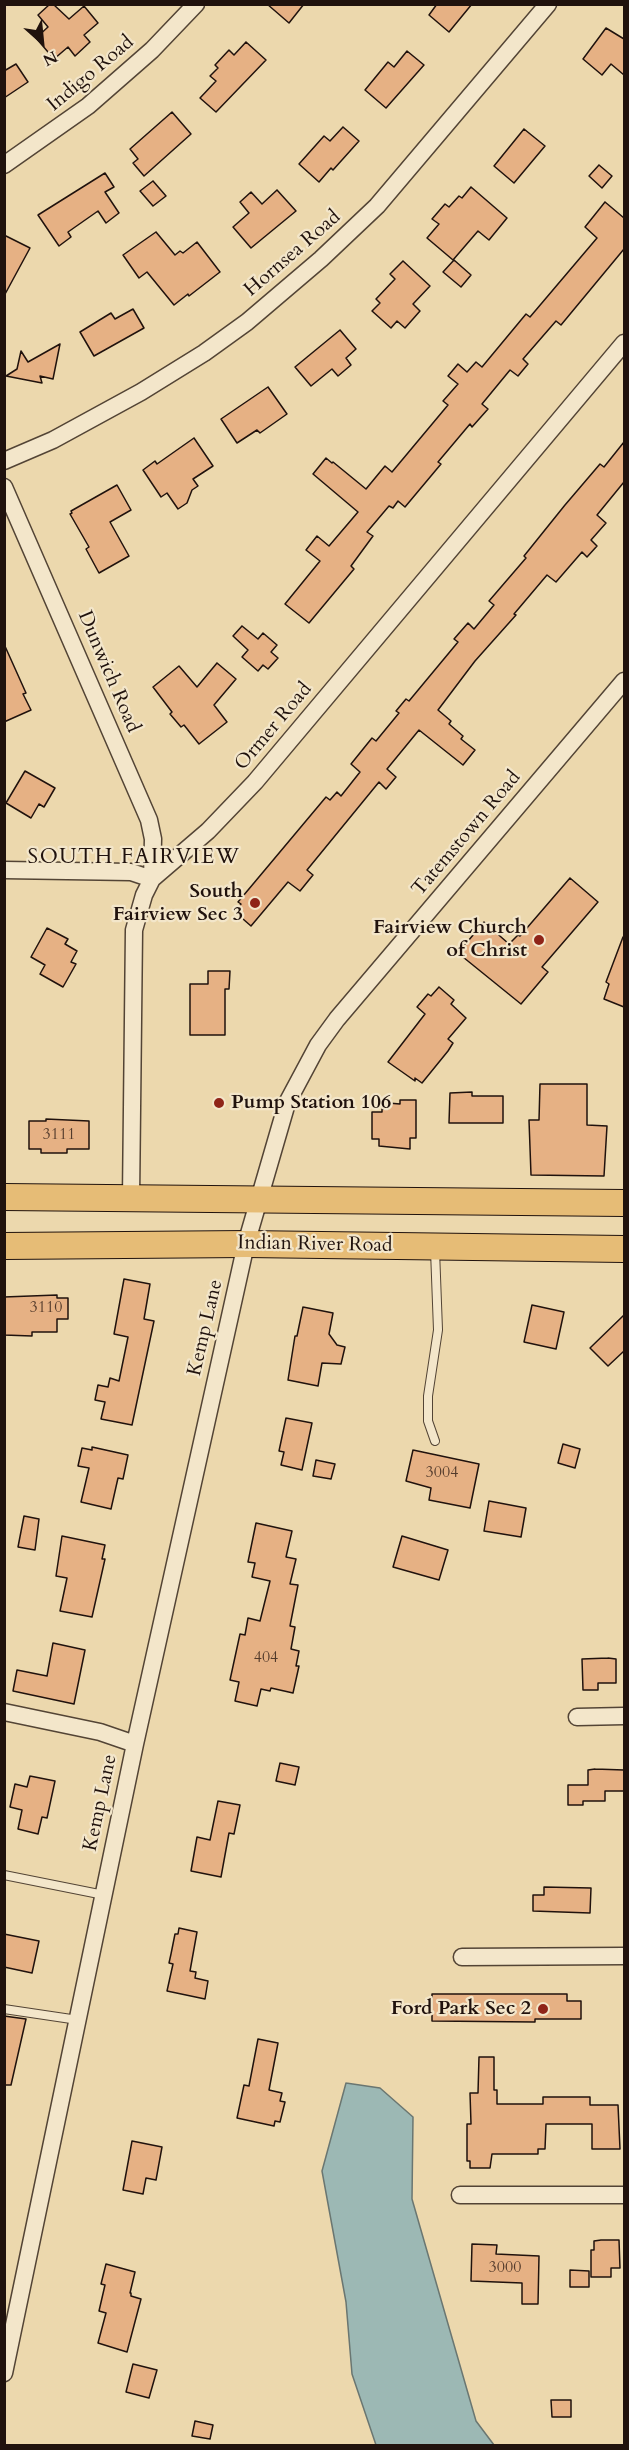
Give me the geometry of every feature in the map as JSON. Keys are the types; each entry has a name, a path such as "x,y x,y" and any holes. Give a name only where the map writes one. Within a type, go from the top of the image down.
{"main road":[{"path":"4,1197 624,1203"},
{"name":"Indian River Road","path":"4,1246 246,1244 624,1249"}],"street":[{"name":"Indigo Road","path":"4,165 88,106 153,50 196,4"},
{"name":"Hornsea Road","path":"4,461 53,440 141,392 204,353 247,322 321,259 377,206 548,4"},
{"name":"Ormer Road","path":"131,1198 133,943 134,930 144,895 152,879 208,831 255,782 624,343"},
{"name":"Dunwich Road","path":"4,487 149,820 153,839 152,879"},
{"name":"Tatemstown Road","path":"246,1244 287,1103 318,1045 345,1010 624,681"},
{"path":"4,870 131,872 152,879"},
{"name":"Kemp Lane","path":"6,2363 135,1744 246,1244"},
{"path":"4,1712 100,1732 135,1744"},
{"path":"577,1717 624,1716"},
{"path":"462,1957 624,1956"},
{"path":"460,2195 624,2195"}],"lane":[{"path":"435,1246 438,1330 428,1396 428,1422 435,1441"},
{"path":"4,1875 104,1895"},
{"path":"4,2009 78,2020"}],"water":[{"path":"346,2083 380,2088 413,2117 412,2199 476,2421 494,2445 376,2445 352,2374 346,2302 322,2171"}],"building":[{"path":"53,4 69,19 84,6 98,23 84,35 90,42 75,56 68,47 54,59 36,38 48,27 38,15"},
{"path":"267,4 304,4 289,23"},
{"path":"437,4 472,4 449,32 429,15"},
{"path":"606,28 624,39 624,75 611,64 602,75 583,59"},
{"path":"246,42 266,60 216,112 200,98 216,81 210,76 218,68 215,65 229,50 234,55"},
{"path":"407,51 424,65 386,108 365,90 388,62 394,67"},
{"path":"16,64 28,82 4,98 4,71"},
{"path":"172,112 191,134 144,176 133,163 138,159 130,149"},
{"path":"343,127 359,141 319,182 299,164 324,136 330,141"},
{"path":"524,129 545,146 514,183 494,166"},
{"path":"599,165 612,176 602,188 589,176"},
{"path":"105,173 114,187 105,192 119,213 106,223 98,211 68,232 71,237 59,246 38,215"},
{"path":"153,181 166,196 153,206 140,191"},
{"path":"471,187 507,218 489,240 478,231 453,260 427,238 439,224 432,219 445,204 449,207 459,196 462,198"},
{"path":"277,190 296,211 251,248 233,227 249,213 240,202 251,192 262,204"},
{"path":"605,202 624,218 624,249 561,325 556,321 523,359 528,364 518,376 510,370 482,404 488,409 472,427 470,424 438,462 441,464 405,507 398,501 393,508 389,506 367,532 373,536 351,566 354,569 309,623 285,604 320,561 306,550 317,536 329,546 358,512 313,474 326,458 366,489 385,466 392,472 448,405 443,401 458,384 448,376 458,364 467,372 476,362 482,367 526,314 530,317 597,238 585,227"},
{"path":"156,232 175,255 180,251 183,253 197,242 220,272 174,305 147,272 139,278 123,255"},
{"path":"4,235 30,248 4,296"},
{"path":"454,260 471,275 461,287 443,272"},
{"path":"403,261 430,286 413,304 420,311 405,328 397,321 391,328 372,311 380,303 376,299 395,279 390,274"},
{"path":"133,309 144,328 94,356 80,332 111,313 115,319"},
{"path":"340,330 356,349 346,358 351,365 338,376 332,369 311,386 295,367"},
{"path":"60,344 53,379 40,376 42,383 6,376 17,369 21,351 28,362"},
{"path":"268,387 287,414 260,433 257,430 237,443 221,419"},
{"path":"194,438 213,466 193,479 198,486 192,490 187,503 178,509 167,493 161,497 143,470 155,461 157,464"},
{"path":"624,442 624,482 597,515 606,523 591,540 597,546 587,557 582,552 556,582 547,575 514,614 516,615 475,661 438,710 463,736 461,739 475,750 463,765 419,730 387,769 396,777 386,789 379,782 307,870 313,875 300,891 288,882 251,926 235,912 241,904 238,902 326,797 330,800 337,792 341,796 360,772 351,764 372,738 376,741 399,713 396,711 406,699 409,701 458,642 454,639 468,623 474,629 494,605 489,601 526,558 524,556 600,464 604,467"},
{"path":"117,485 131,510 110,522 129,556 99,573 86,549 89,547 70,514 71,511"},
{"path":"242,626 258,639 263,633 277,645 271,652 278,658 268,669 263,665 258,671 242,657 248,650 233,636"},
{"path":"4,644 26,693 23,694 31,710 4,722"},
{"path":"217,663 236,679 214,705 227,722 199,744 184,725 181,727 170,714 172,712 153,687 179,666 197,687"},
{"path":"25,771 55,788 44,807 39,804 31,818 6,803"},
{"name":"Fairview Church of Christ","path":"570,878 598,902 542,967 548,972 521,1004 458,953 484,922 509,944 518,935 520,936"},
{"path":"47,928 68,939 65,944 77,951 71,962 76,964 63,987 40,974 45,965 31,957"},
{"path":"623,937 624,1007 604,999 609,984 606,982"},
{"path":"208,971 230,971 229,989 225,989 225,1035 190,1035 190,984 208,984"},
{"path":"439,987 454,1000 451,1004 466,1018 448,1039 453,1043 448,1051 422,1083 415,1078 415,1081 388,1062 425,1014 417,1007 428,994 431,996"},
{"path":"540,1084 587,1084 587,1125 607,1126 604,1176 531,1175 529,1120 539,1120"},
{"path":"472,1092 472,1096 503,1096 503,1123 449,1123 450,1093"},
{"path":"400,1100 416,1100 416,1138 410,1138 410,1149 379,1146 379,1139 372,1139 372,1112 382,1112 382,1109 388,1109 388,1103 400,1104"},
{"path":"46,1119 89,1121 89,1149 67,1149 67,1153 41,1153 41,1149 29,1149 29,1121 46,1121"},
{"path":"124,1279 150,1284 144,1319 154,1321 132,1425 101,1419 105,1402 95,1400 98,1385 108,1387 110,1378 119,1381 128,1337 114,1334"},
{"path":"57,1295 57,1298 68,1298 68,1319 57,1319 57,1332 32,1332 32,1336 4,1335 4,1297"},
{"path":"532,1305 564,1312 556,1349 524,1342"},
{"path":"303,1307 333,1313 329,1334 337,1345 345,1347 341,1364 322,1363 318,1386 288,1380 295,1336 297,1336"},
{"path":"624,1315 624,1351 608,1366 590,1348"},
{"path":"286,1418 312,1423 302,1470 281,1465 284,1452 279,1451"},
{"path":"563,1444 580,1449 575,1468 558,1463"},
{"path":"92,1447 128,1455 123,1479 118,1478 111,1509 81,1502 89,1468 78,1466 82,1448 92,1450"},
{"path":"413,1450 479,1464 470,1508 429,1500 431,1488 406,1481"},
{"path":"316,1460 335,1464 331,1479 313,1476"},
{"path":"489,1501 526,1508 521,1537 484,1531"},
{"path":"24,1516 39,1519 35,1550 18,1547"},
{"path":"256,1523 292,1531 286,1557 296,1559 290,1584 298,1585 290,1626 295,1627 291,1649 299,1651 296,1666 299,1666 293,1693 271,1688 270,1691 261,1689 257,1706 235,1701 239,1682 230,1680 240,1634 245,1635 248,1618 260,1621 270,1581 252,1577 255,1563 248,1562"},
{"path":"62,1536 105,1545 102,1559 105,1559 92,1617 60,1611 67,1578 56,1576"},
{"path":"402,1536 448,1550 439,1580 393,1567"},
{"path":"53,1643 85,1650 74,1704 13,1691 17,1670 47,1676"},
{"path":"582,1659 616,1659 616,1683 598,1683 598,1690 583,1690"},
{"path":"280,1763 299,1767 295,1785 276,1781"},
{"path":"588,1770 624,1770 624,1791 605,1791 605,1801 583,1801 583,1805 568,1805 568,1785 588,1785"},
{"path":"30,1776 55,1781 47,1818 42,1817 38,1834 18,1829 22,1810 10,1807 15,1784 27,1787"},
{"path":"218,1801 240,1805 234,1834 229,1833 221,1877 191,1871 197,1837 210,1840"},
{"path":"544,1887 591,1888 590,1913 533,1911 533,1895 544,1895"},
{"path":"179,1928 197,1932 190,1971 196,1972 195,1978 208,1981 205,1999 167,1991 173,1964 169,1963 175,1934 178,1934"},
{"path":"4,1934 39,1941 32,1973 4,1967"},
{"path":"432,1994 567,1994 567,2001 581,2001 581,2019 535,2019 535,2022 432,2021"},
{"path":"4,2016 26,2019 11,2085 4,2085"},
{"path":"258,2039 278,2043 269,2090 282,2093 280,2101 285,2102 280,2122 275,2121 274,2126 237,2118 244,2085 249,2086"},
{"path":"479,2057 494,2057 494,2090 497,2090 497,2104 543,2104 543,2097 590,2097 590,2105 618,2105 620,2149 592,2149 592,2124 546,2124 545,2149 538,2149 538,2154 492,2154 490,2168 470,2168 470,2161 467,2161 467,2124 471,2124 470,2093 478,2093"},
{"path":"132,2141 162,2147 156,2180 146,2178 143,2194 123,2190"},
{"path":"619,2240 620,2268 611,2268 611,2277 591,2277 591,2250 594,2250 594,2241"},
{"path":"472,2244 497,2245 496,2254 539,2256 538,2304 522,2304 522,2283 471,2281"},
{"path":"106,2264 135,2272 130,2293 131,2296 141,2299 127,2352 98,2343 106,2313 99,2311 105,2285 101,2284"},
{"path":"570,2270 589,2271 589,2287 570,2287"},
{"path":"133,2364 157,2370 149,2398 126,2392"},
{"path":"551,2400 571,2400 571,2417 552,2417"},
{"path":"195,2421 213,2425 210,2439 192,2436"}],"place":[{"name":"South Fairview Sec 3","path":"255,903"},
{"name":"Fairview Church of Christ","path":"539,940"},
{"name":"Pump Station 106","path":"219,1103"},
{"name":"Ford Park Sec 2","path":"543,2009"}],"district":[{"name":"SOUTH FAIRVIEW","path":"134,858"}]}
